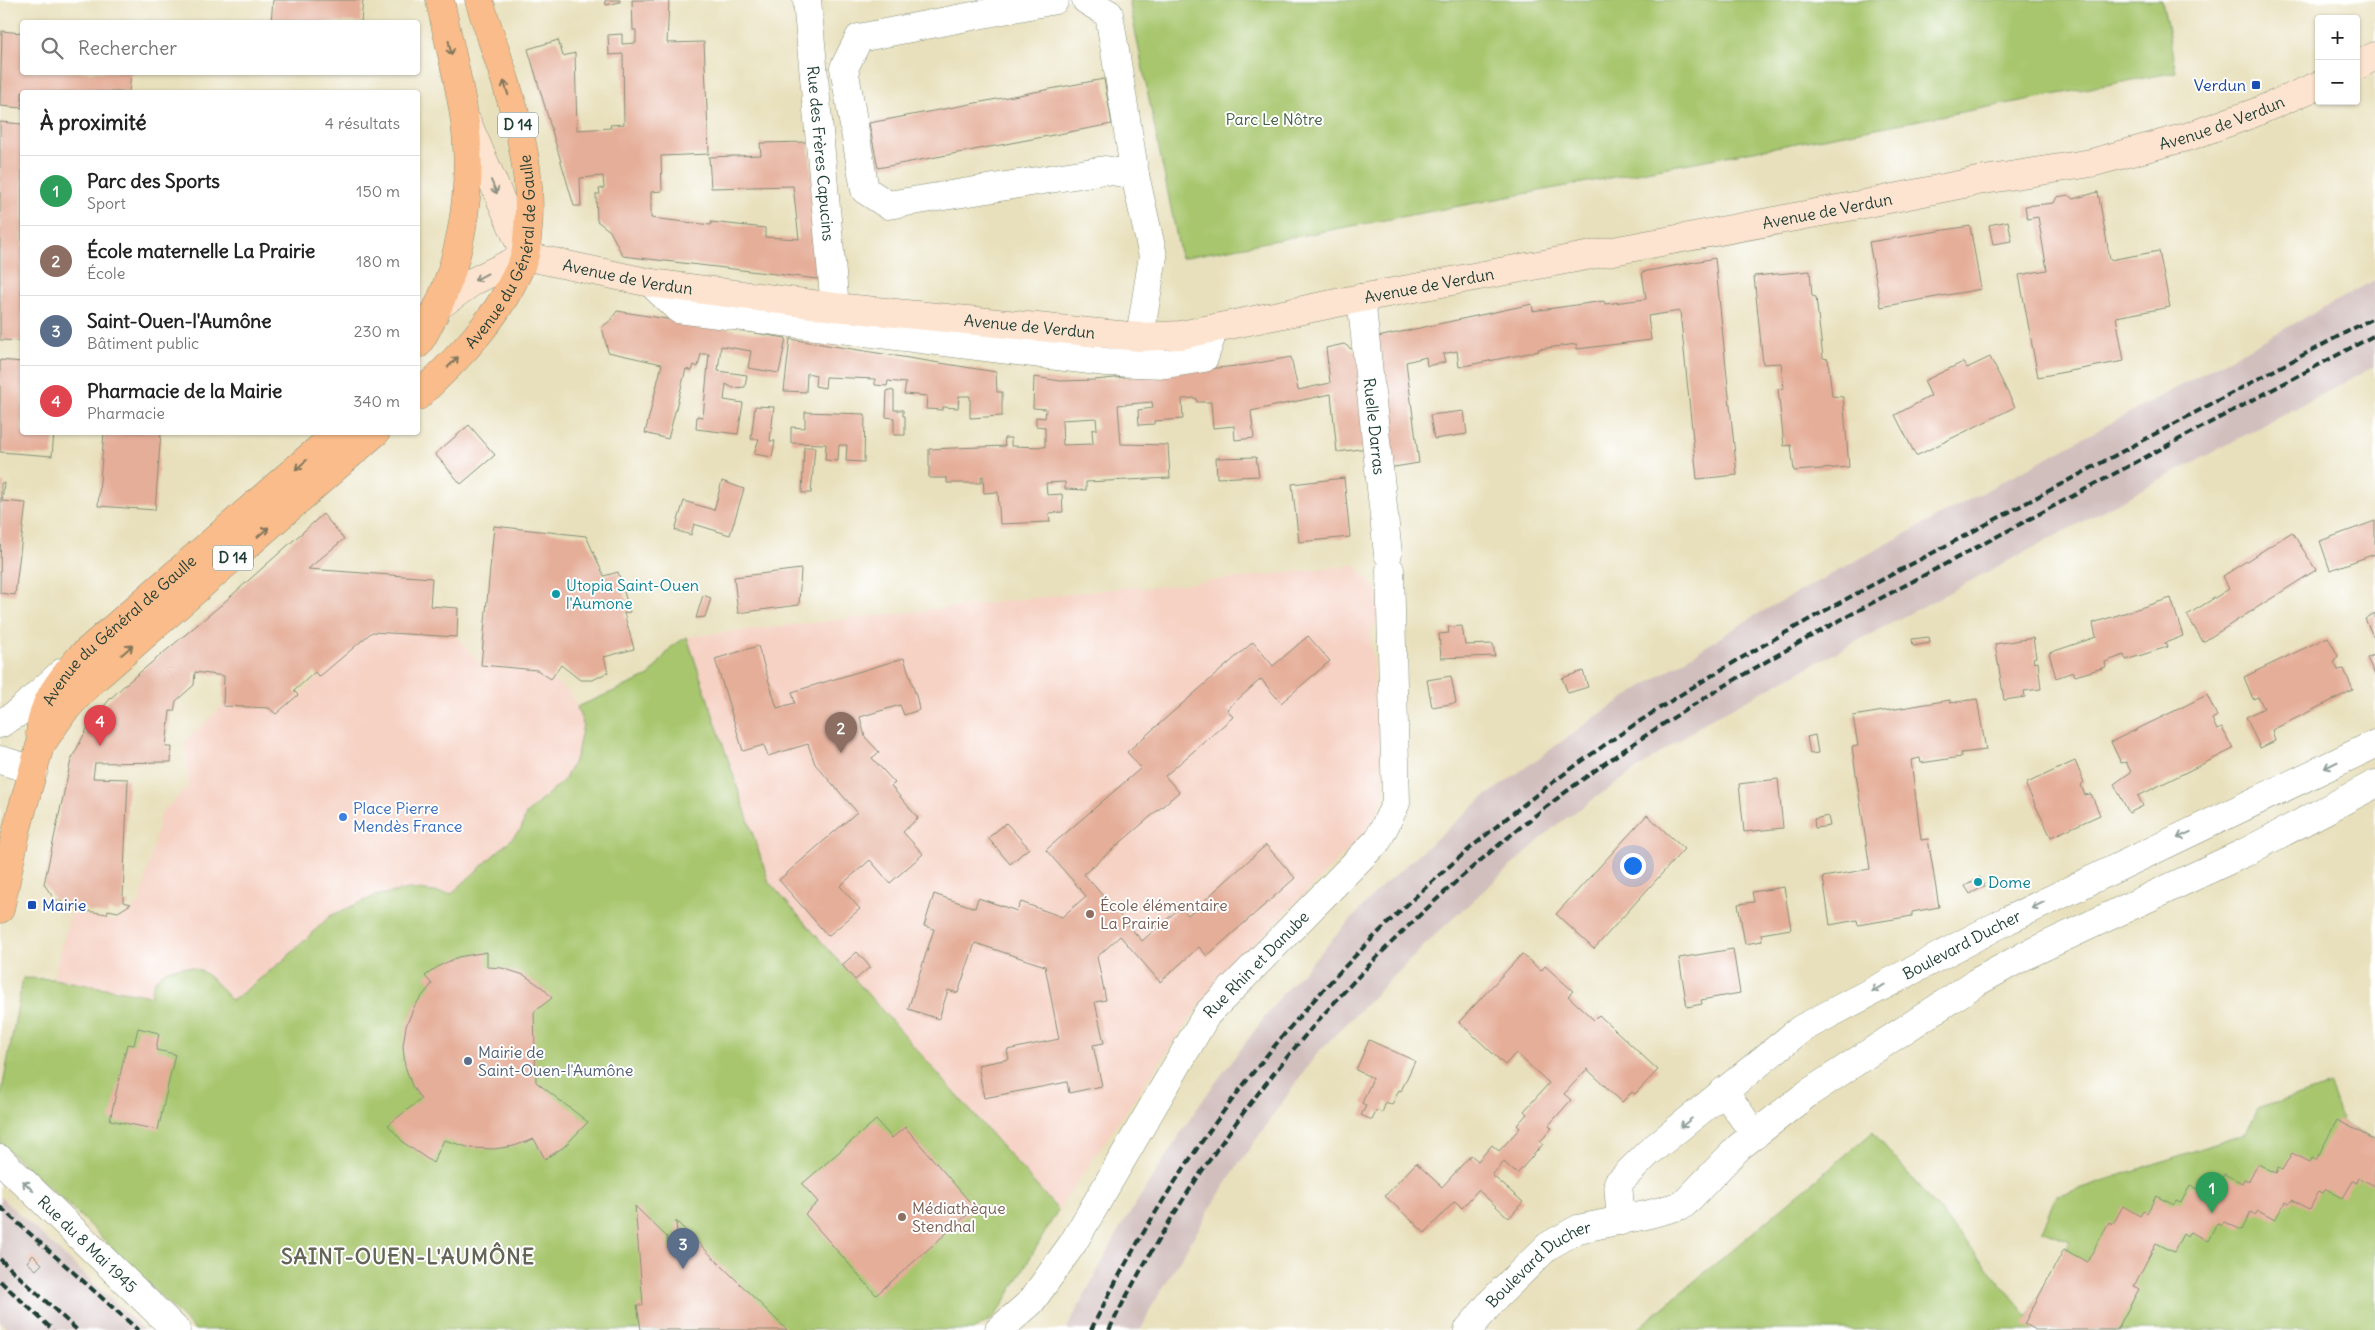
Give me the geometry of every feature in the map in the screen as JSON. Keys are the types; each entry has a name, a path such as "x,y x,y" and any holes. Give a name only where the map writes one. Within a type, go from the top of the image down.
{"main road":[{"name":"Avenue du Général de Gaulle","path":"420,340 440,305 459,245 467,168 463,109 440,0"},
{"name":"Avenue du Général de Gaulle","path":"420,394 454,361 486,325 510,288 525,256 529,194 527,164 518,125 479,0"},
{"path":"2360,64 2375,56"},
{"name":"Avenue de Verdun","path":"525,256 651,283 835,307 1140,337 1181,335 1361,298 1860,205 1978,181 2091,163 2190,136 2254,113 2315,87"},
{"name":"D 14","path":"463,109 485,166 525,256"},
{"path":"440,305 474,280 525,256"},
{"name":"Avenue du Général de Gaulle","path":"0,909 17,828 37,758 42,719 45,707 53,692 79,658 335,435"},
{"name":"Avenue du Général de Gaulle","path":"37,758 64,711 90,683 373,435"}],"street":[{"name":"Rue des Frères Capucins","path":"807,0 835,307"},
{"path":"1055,0 859,38 844,68 865,190 888,205 1105,170 1136,176"},
{"path":"1086,0 1108,14 1136,176 1153,256 1140,337"},
{"path":"651,283 678,309 1106,362 1166,364 1204,358 1214,329"},
{"name":"Ruelle Darras","path":"1361,298 1389,562"},
{"name":"Rue Rhin et Danube","path":"999,1330 1031,1302 1073,1243 1207,1014 1378,840 1396,803 1389,562"},
{"path":"0,724 16,714 79,658"},
{"name":"Boulevard Ducher","path":"1621,1221 1618,1183 1648,1153 1801,1029 2008,920 2375,744"},
{"path":"0,760 37,758"},
{"name":"Boulevard Ducher","path":"1468,1330 1493,1300 1548,1246 1578,1229 1621,1221 1683,1205 1739,1147 1807,1094 1976,982 2026,955 2244,853 2375,784"},
{"path":"1724,1091 1755,1135"},
{"name":"Rue du 8 Mai 1945","path":"0,1159 176,1330"}],"shaded area":[{"path":"2375,280 2375,366 1707,721 1555,826 1436,934 1317,1053 1229,1178 1152,1306 1141,1330 1066,1330 1122,1225 1201,1102 1283,993 1380,888 1483,798 1604,711 1754,616"},
{"path":"1355,565 1377,590 1383,614 1370,630 1384,792 1376,816 1366,832 1224,975 1197,1008 1058,1210 769,882 687,637 1140,586 1141,589"},
{"name":"Place Pierre Mendès France","path":"372,632 457,637 481,665 537,670 568,691 577,707 583,724 577,755 565,779 526,814 521,829 451,894 409,889 375,896 331,916 285,959 232,1001 201,971 154,983 151,996 53,979 71,912 114,921 140,903 161,813 189,786 185,741 223,706 269,708 276,714"},
{"path":"0,1197 144,1330 8,1330 0,1322"}],"green space":[{"name":"Parc Le Nôtre","path":"1129,0 2162,0 2176,72 1181,258"},
{"path":"687,637 769,882 1058,1210 1002,1306 993,1318 973,1330 195,1330 70,1206 0,1143 0,1101 23,978 53,979 151,996 154,983 164,972 176,968 189,967 201,971 209,977 232,1001 285,959 330,916 375,896 409,889 451,894 521,829 526,814 565,779 577,755 583,724 577,707 649,676 672,646"},
{"path":"2330,1085 2343,1123 2375,1140 2375,1330 1636,1330 1873,1132 2028,1316 2070,1241 2042,1230 2057,1196 2245,1134 2257,1109"}],"building":[{"path":"273,0 363,0 361,20 271,20"},
{"path":"605,0 620,0 620,2 606,5"},
{"path":"632,0 669,0 667,43 704,42 709,154 661,156 662,191 651,192 651,218 711,225 711,222 765,228 765,237 799,239 793,186 711,188 709,157 761,155 760,143 808,142 826,280 623,256 610,231 597,221 596,194 600,194 599,189 604,188 603,176 580,178 581,206 574,206 528,49 558,40 563,56 575,53 577,130 611,128 610,125 624,124 623,54 609,55 608,35 622,34 622,44 636,43 636,30 633,30"},
{"path":"2,31 20,33 20,75 131,75 129,90 20,90 20,108 0,106"},
{"path":"1104,79 1112,124 878,168 869,123"},
{"path":"0,122 20,124 20,341 0,340"},
{"path":"2098,192 2110,260 2159,251 2170,307 2116,317 2124,361 2038,377 2019,275 2047,270 2038,217 2027,219 2025,206 2054,203 2057,197 2068,195 2073,199"},
{"path":"2008,221 2012,241 1993,244 1989,225"},
{"path":"1970,226 1981,289 1881,307 1869,242"},
{"path":"1715,258 1737,475 1697,479 1680,311 1648,316 1651,340 1577,349 1577,344 1538,349 1539,351 1459,367 1457,351 1443,354 1445,362 1427,366 1426,357 1406,362 1419,463 1388,468 1373,338 1532,304 1533,311 1604,301 1605,304 1646,299 1642,272"},
{"path":"1810,271 1812,296 1816,297 1823,358 1828,359 1832,396 1843,397 1849,467 1794,471 1791,445 1784,446 1778,389 1784,388 1781,363 1763,364 1754,276"},
{"path":"617,311 786,338 779,373 748,368 751,351 721,346 718,371 747,375 745,387 733,388 726,384 724,400 743,403 738,434 696,429 697,416 703,417 709,354 701,354 698,367 694,365 692,371 686,369 668,439 645,433 662,364 608,352 602,327 611,320"},
{"path":"790,339 996,372 997,392 1002,392 1002,416 970,418 970,396 959,396 958,408 943,407 943,410 926,409 927,396 904,394 906,383 888,381 887,386 875,385 875,379 826,377 825,388 815,386 816,375 807,373 806,392 784,391"},
{"path":"1344,344 1359,354 1368,448 1337,452 1331,394 1251,411 1254,438 1235,440 1234,426 1213,428 1211,402 1197,402 1196,398 1182,399 1183,419 1154,421 1154,424 1139,425 1138,410 1153,408 1152,402 1118,405 1121,444 1168,445 1170,478 1086,482 1086,490 1065,489 1065,482 1046,483 1047,495 1062,494 1063,512 1049,513 1050,522 1000,524 998,492 984,493 983,476 981,476 981,483 947,483 947,478 929,478 929,449 1005,446 1004,438 1011,438 1011,446 1045,447 1045,427 1036,426 1036,417 1045,418 1046,409 1033,408 1034,377 1061,381 1094,380 1247,365 1291,357 1298,390 1330,383 1326,348","holes":["1096,418 1097,429 1092,430 1093,444 1063,445 1062,420"]},
{"path":"1990,357 2015,407 1916,456 1895,415 1931,396 1924,381 1963,362 1967,368"},
{"path":"0,360 20,362 20,435 54,435 52,456 0,452"},
{"path":"887,390 894,391 894,410 903,410 903,416 905,416 905,435 894,435 894,418 886,417"},
{"path":"755,406 774,407 770,441 775,441 772,457 754,454 759,439 751,439"},
{"path":"1464,411 1467,434 1434,439 1430,415"},
{"path":"805,412 865,414 864,462 846,461 847,445 839,445 838,461 825,460 826,444 791,443 791,427 805,428"},
{"path":"469,425 495,455 461,484 435,454"},
{"path":"104,435 161,435 155,510 98,506"},
{"path":"804,447 815,447 811,493 802,493"},
{"path":"1256,457 1259,476 1217,478 1216,458"},
{"path":"1344,478 1350,537 1299,542 1292,484"},
{"path":"722,481 744,489 730,535 694,524 691,535 675,530 684,501 714,510"},
{"path":"1,483 4,483 2,501 26,503 15,595 0,593"},
{"path":"323,514 344,539 308,569 432,578 430,606 458,608 457,637 372,632 319,677 315,672 294,691 298,695 276,714 269,708 223,706 224,676 195,672 194,685 176,701 174,711 170,711 166,747 172,747 171,762 95,763 93,778 128,779 123,902 131,904 118,912 108,910 107,914 87,911 87,909 79,906 74,909 65,907 61,901 54,899 44,884 71,760 90,723 110,699 127,683 221,605"},
{"path":"2375,521 2375,554 2330,570 2320,541"},
{"name":"Utopia Saint-Ouen l'Aumone","path":"494,526 586,536 604,576 618,572 630,612 624,613 634,649 604,657 608,672 593,680 580,680 561,665 551,679 537,670 481,665"},
{"path":"2292,532 2316,570 2203,642 2187,615 2229,589 2223,576"},
{"path":"801,569 799,605 738,613 734,577"},
{"path":"703,595 711,598 705,617 696,618"},
{"path":"2171,598 2183,636 2165,643 2167,647 2126,660 2124,655 2105,662 2106,667 2075,676 2073,672 2056,678 2049,653 2096,637 2093,623"},
{"path":"2375,613 2375,640 2365,619"},
{"path":"1462,626 1465,645 1493,644 1495,656 1441,658 1439,634 1449,633 1448,627"},
{"path":"1308,636 1330,661 1281,703 1261,679 1227,709 1233,717 1165,776 1179,792 1084,874 1142,941 1181,907 1188,915 1266,845 1295,878 1207,956 1199,947 1160,982 1120,936 1097,957 1106,1000 1095,1002 1104,1043 1093,1045 1102,1086 1069,1093 1067,1082 984,1098 978,1065 1009,1059 1007,1050 1059,1039 1045,966 975,943 958,993 948,990 939,1019 908,1009 934,929 924,926 934,894 975,908 978,898 1017,911 1021,902 1062,917 1086,896 1046,850 1141,768 1127,752 1253,642 1273,666"},
{"path":"1929,637 1930,643 1913,646 1912,639"},
{"path":"2328,637 2338,656 2334,662 2338,670 2344,669 2353,690 2272,730 2275,741 2260,748 2246,717 2264,708 2258,697 2253,699 2244,677"},
{"path":"2033,638 2036,657 2033,658 2034,663 2038,662 2041,689 2024,691 2025,697 2004,700 1995,644"},
{"path":"758,646 777,708 795,703 792,692 904,658 917,699 919,710 904,715 900,705 860,717 865,737 879,752 872,758 895,783 891,786 918,818 903,832 923,854 890,883 870,860 840,886 860,909 828,936 779,880 857,812 815,764 808,744 768,756 764,745 743,751 715,659"},
{"path":"2375,654 2375,675 2367,658"},
{"path":"1583,671 1588,687 1568,693 1562,678"},
{"path":"1451,676 1456,703 1432,707 1427,680"},
{"path":"2207,695 2217,716 2212,719 2217,730 2222,728 2233,749 2138,796 2143,806 2129,813 2114,784 2131,772 2126,762 2121,763 2111,742"},
{"path":"1977,699 1986,750 1961,753 1961,757 1921,763 1920,758 1911,760 1921,840 1928,839 1939,907 1912,912 1912,916 1858,925 1857,920 1830,925 1823,877 1870,869 1852,747 1858,746 1853,716 1950,700 1950,703"},
{"path":"1815,735 1818,753 1810,754 1807,737"},
{"path":"2075,761 2084,782 2081,785 2085,795 2091,794 2100,815 2051,837 2026,786 2027,783"},
{"path":"1778,779 1783,828 1744,832 1739,784"},
{"path":"1647,815 1684,849 1594,949 1556,914"},
{"path":"1828,816 1830,826 1815,828 1814,819"},
{"path":"1006,823 1029,848 1010,864 988,838"},
{"name":"Dome","path":"1980,877 1985,886 1970,894 1965,886"},
{"path":"1784,887 1791,929 1761,934 1762,941 1745,944 1738,904 1754,902 1752,892"},
{"path":"1733,949 1740,993 1701,1000 1702,1004 1687,1007 1679,958"},
{"name":"Mairie de Saint-Ouen-l'Aumône","path":"487,952 487,967 502,968 524,975 543,988 552,998 534,1012 536,1082 588,1122 564,1147 545,1159 534,1139 514,1146 494,1149 471,1148 444,1140 433,1163 404,1143 388,1125 421,1099 412,1086 405,1066 403,1046 406,1026 415,1005 432,984 425,976 439,966 458,957"},
{"path":"857,952 870,967 855,980 842,965"},
{"path":"1522,954 1541,971 1545,966 1573,991 1568,996 1594,1020 1599,1015 1658,1070 1635,1094 1632,1092 1622,1102 1587,1069 1564,1094 1571,1100 1549,1125 1552,1128 1540,1142 1543,1144 1517,1174 1504,1162 1492,1175 1523,1202 1509,1218 1478,1190 1462,1208 1455,1201 1425,1233 1385,1196 1416,1163 1442,1187 1471,1155 1478,1161 1492,1145 1499,1151 1520,1128 1517,1125 1527,1114 1524,1111 1549,1083 1516,1053 1505,1065 1459,1022"},
{"path":"138,1028 159,1033 156,1050 175,1054 158,1130 110,1120 127,1044 134,1045"},
{"path":"1369,1040 1415,1061 1392,1105 1386,1102 1382,1113 1377,1110 1372,1120 1361,1115 1366,1106 1362,1103 1373,1078 1356,1070"},
{"path":"876,1120 892,1138 905,1127 975,1208 876,1295 805,1214 818,1202 802,1184"},
{"path":"2337,1120 2375,1140 2375,1186 2359,1178 2357,1183 2353,1181 2343,1198 2326,1189 2323,1193 2319,1191 2310,1209 2292,1200 2289,1204 2285,1202 2275,1220 2258,1211 2255,1215 2251,1212 2242,1230 2224,1222 2221,1226 2217,1223 2208,1241 2190,1232 2187,1237 2183,1234 2174,1252 2156,1243 2134,1286 2139,1289 2117,1330 2035,1330 2024,1324 2064,1249 2087,1262 2109,1222 2113,1224 2123,1206 2140,1216 2143,1211 2147,1213 2156,1196 2174,1205 2176,1201 2181,1203 2190,1185 2208,1194 2210,1190 2215,1192 2224,1174 2242,1183 2244,1179 2249,1181 2258,1164 2276,1173 2278,1168 2282,1170 2292,1153 2310,1162 2312,1158 2316,1160"},
{"path":"635,1206 667,1237 668,1248 678,1247 676,1221 787,1330 641,1330 637,1305 643,1305"},
{"path":"33,1255 42,1264 36,1270 27,1262"}],"railway":[{"path":"1091,1330 1141,1238 1196,1150 1258,1067 1324,989 1396,915 1473,846 1554,781 1682,694 1809,619 2375,317"},
{"path":"1109,1330 1155,1246 1205,1166 1261,1089 1322,1017 1386,948 1455,882 1528,821 1604,764 1651,732 1796,644 2375,335"},
{"path":"0,1207 138,1330"},
{"path":"0,1259 77,1330"},
{"path":"0,1281 53,1330"}],"place":[{"name":"Verdun","path":"2256,85"},
{"name":"Utopia Saint-Ouen l'Aumone","path":"556,594"},
{"name":"Pharmacie de la Mairie","path":"100,746"},
{"name":"École maternelle La Prairie","path":"841,753"},
{"name":"Place Pierre Mendès France","path":"343,817"},
{"name":"Dome","path":"1978,882"},
{"name":"Mairie","path":"32,905"},
{"name":"École élémentaire La Prairie","path":"1090,914"},
{"name":"Mairie de Saint-Ouen-l'Aumône","path":"468,1061"},
{"name":"Parc des Sports","path":"2212,1213"},
{"name":"Médiathèque Stendhal","path":"902,1217"},
{"name":"Saint-Ouen-l'Aumône","path":"683,1269"}],"district":[{"name":"SAINT-OUEN-L'AUMÔNE","path":"408,1257"}]}
